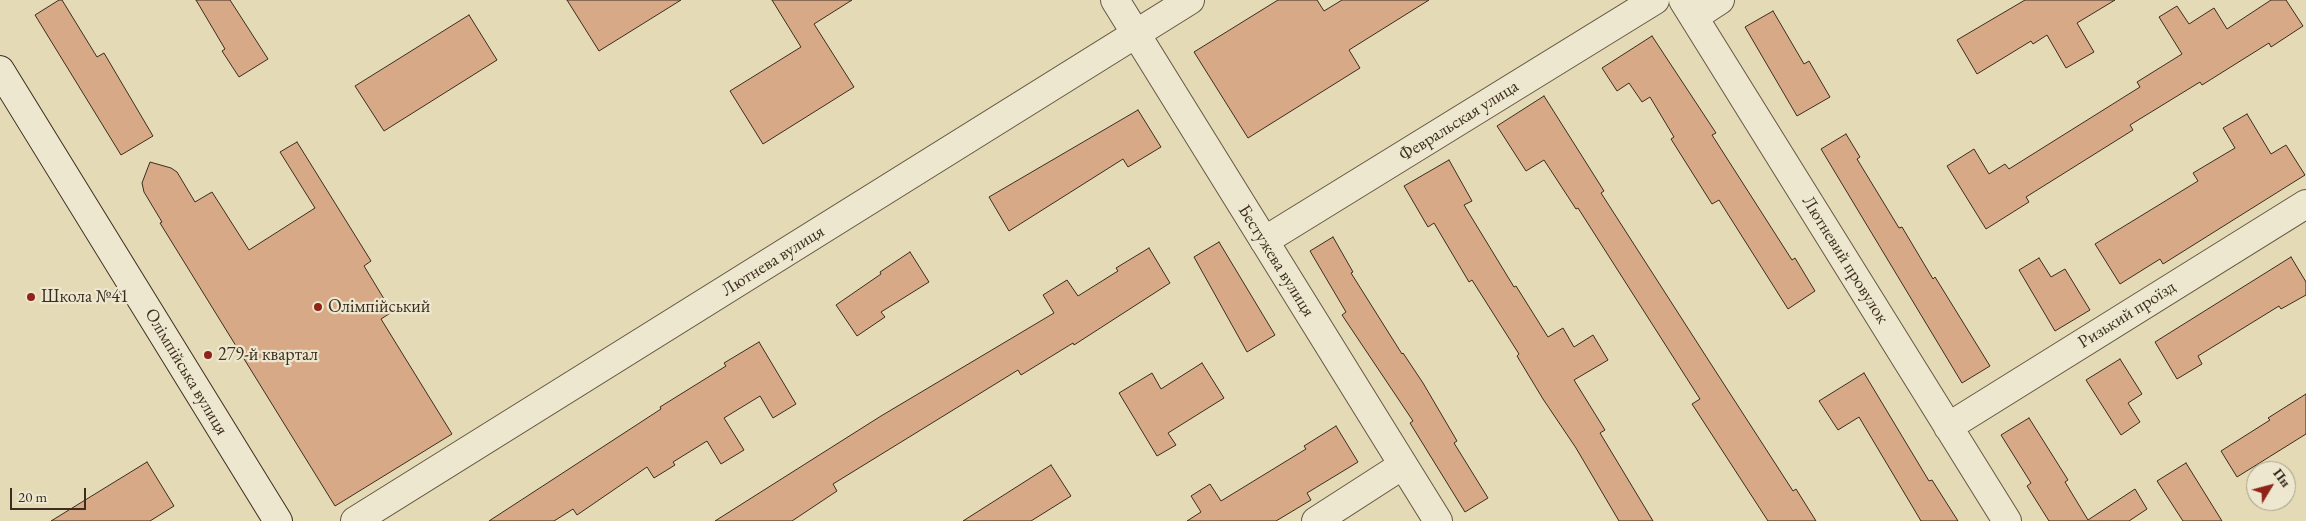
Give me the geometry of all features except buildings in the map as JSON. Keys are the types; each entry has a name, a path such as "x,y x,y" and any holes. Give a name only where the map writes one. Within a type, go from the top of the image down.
{"street":[{"name":"Бестужева вулиця","path":"1114,0 1438,521"},
{"name":"Лютнева вулиця","path":"355,521 1190,0"},
{"name":"Февральская улица","path":"1264,241 1654,0"},
{"path":"1688,8 1720,0"},
{"name":"Лютневий провулок","path":"1688,8 2007,521"},
{"name":"Олімпійська вулиця","path":"0,70 278,521"},
{"name":"Ризький проїзд","path":"1948,427 2306,204"},
{"path":"1316,521 1403,465"}],"place":[{"name":"Школа №41","path":"31,297"},
{"name":"Олімпійський","path":"318,307"},
{"name":"279-й квартал","path":"208,355"}]}
